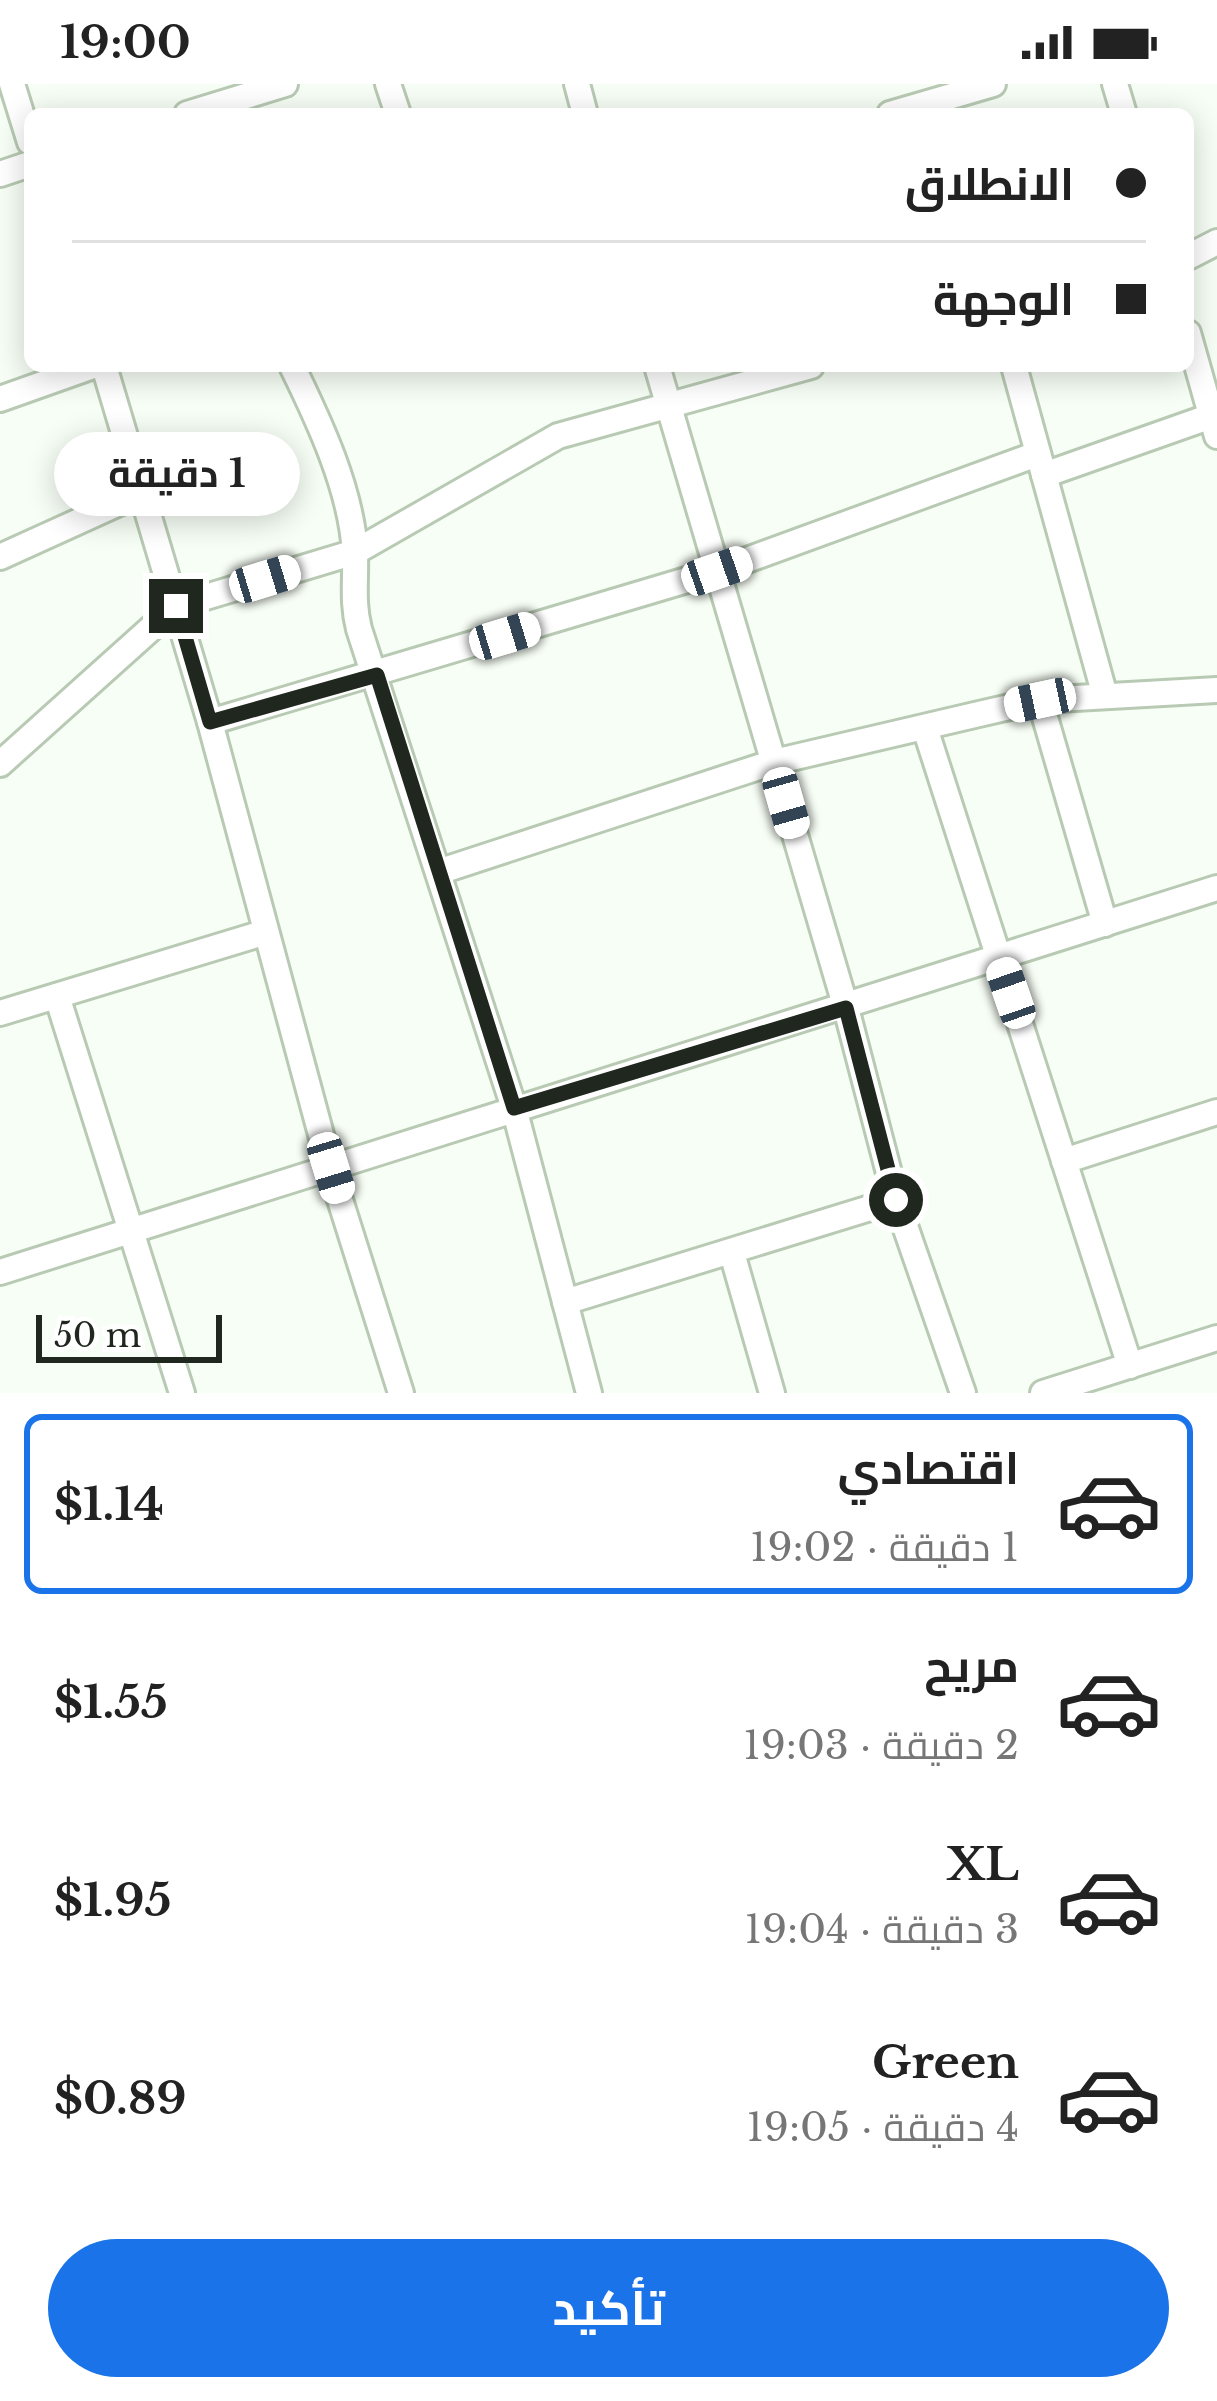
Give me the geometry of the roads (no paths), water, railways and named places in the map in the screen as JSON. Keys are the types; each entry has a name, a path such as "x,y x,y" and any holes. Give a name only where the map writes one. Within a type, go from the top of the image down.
{"street":[{"path":"12,84 24,123"},
{"path":"218,94 285,84"},
{"path":"931,100 993,84"},
{"path":"210,722 717,571 1041,465 1215,422 1194,353"},
{"path":"0,399 76,372"},
{"path":"106,372 210,722 263,933 401,1393"},
{"path":"294,372 338,477 355,552 351,596 514,1108 589,1393"},
{"path":"659,372 846,1008 896,1200 963,1393"},
{"path":"0,764 176,606 355,552 558,436 790,372"},
{"path":"1016,372 1105,696"},
{"path":"0,557 141,493"},
{"path":"441,871 774,762 1040,700 1217,690"},
{"path":"1040,700 1105,924"},
{"path":"925,728 1130,1366"},
{"path":"0,1272 1217,888"},
{"path":"0,1013 263,933"},
{"path":"57,997 182,1393"},
{"path":"1064,1161 1217,1112"},
{"path":"565,1301 896,1200"},
{"path":"732,1253 772,1393"},
{"path":"1043,1393 1217,1338"}]}
